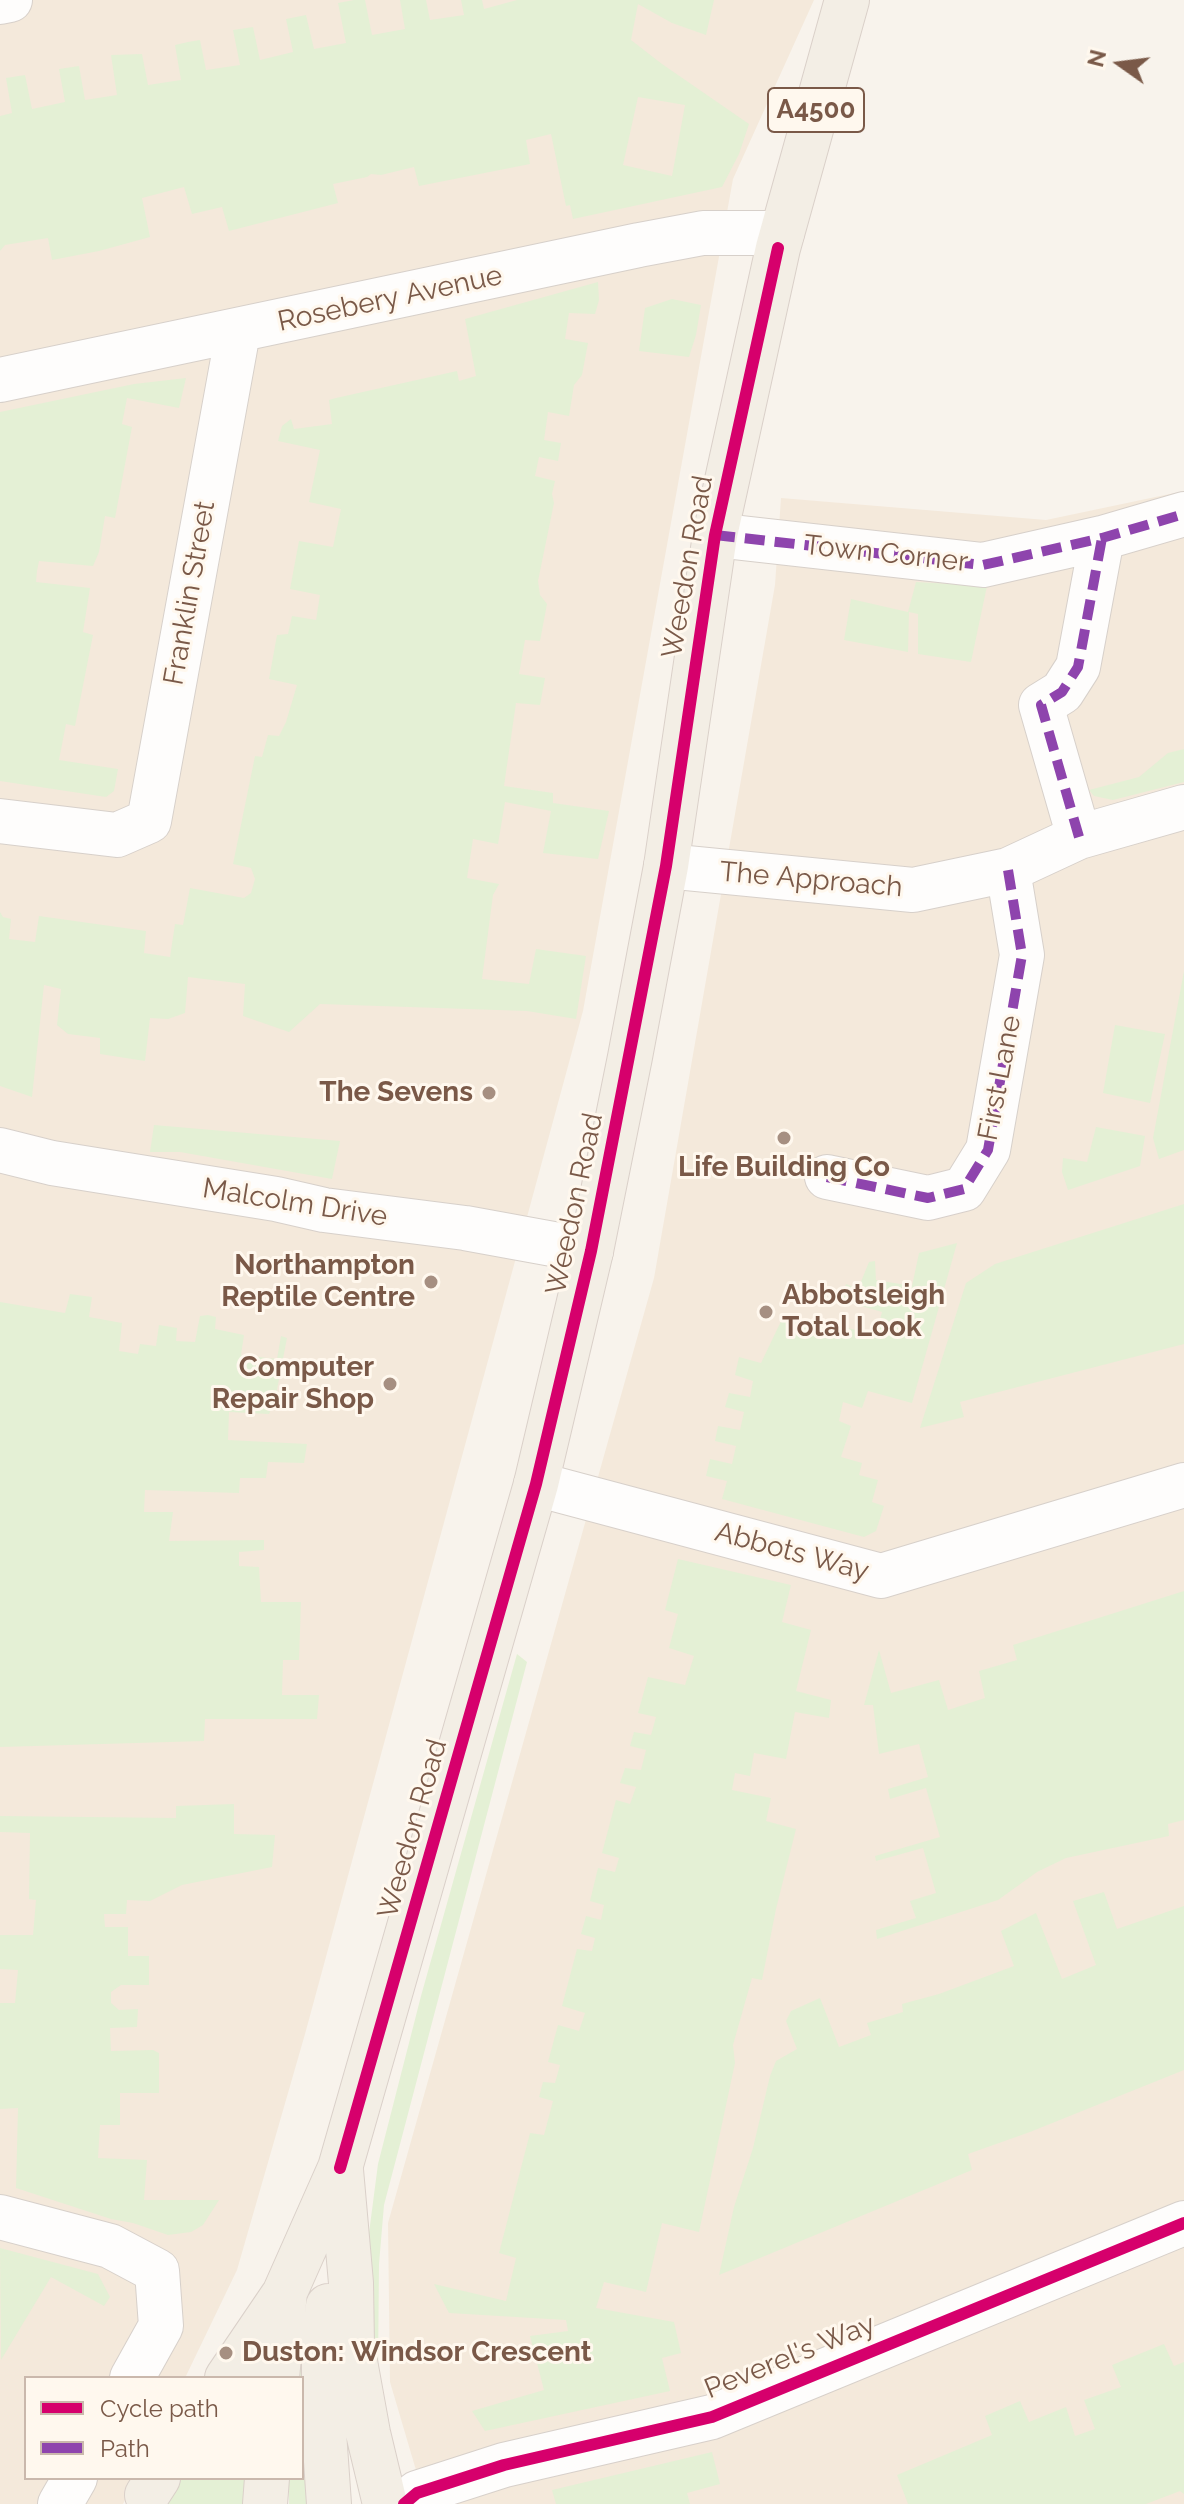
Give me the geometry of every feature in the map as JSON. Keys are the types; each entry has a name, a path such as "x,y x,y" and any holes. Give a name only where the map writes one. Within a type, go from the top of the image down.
{"main road":[{"name":"Weedon Road","path":"277,2376 285,2292 340,2168 536,1484 591,1251 666,866 715,535 782,233 847,0"},
{"name":"Weedon Road","path":"340,2168 351,2283 352,2345 385,2504"},
{"path":"329,2504 324,2432 324,2344 336,2241 340,2168"},
{"path":"228,2376 285,2292"},
{"path":"265,2504 267,2480"}],"street":[{"path":"0,2 10,0"},
{"name":"Rosebery Avenue","path":"0,380 703,233 782,233"},
{"name":"Franklin Street","path":"0,821 117,835 149,821 238,332"},
{"name":"Town Corner","path":"715,535 983,565 1102,538 1184,514"},
{"path":"1079,837 1041,705 1062,692 1078,667 1102,538"},
{"name":"The Approach","path":"666,866 913,890 1008,870 1079,837 1184,807"},
{"name":"First Lane","path":"827,1177 928,1198 964,1189 988,1150 1022,955 1008,870"},
{"name":"Malcolm Drive","path":"0,1150 52,1163 276,1199 324,1210 465,1228 591,1251"},
{"name":"Abbots Way","path":"536,1484 881,1576 1184,1485"},
{"path":"0,2217 110,2246 157,2271 161,2326 133,2376"},
{"name":"Peverel's Way","path":"404,2504 417,2493 504,2465 712,2417 1184,2223"},
{"path":"60,2504 74,2480"}],"shaded area":[{"path":"0,0 814,0 733,179 583,1011 305,2034 237,2270 186,2376 24,2376 24,2480 136,2480 123,2504 0,2504"},
{"path":"1184,491 1184,2504 426,2504 390,2382 388,2223 654,1278 775,585 781,498 1046,520"}],"green space":[{"path":"365,0 372,35 405,29 400,0 426,0 430,20 464,15 461,0 482,0 484,9 517,0 714,0 706,35 672,23 638,4 631,40 749,124 739,154 722,187 573,219 570,205 566,206 551,134 526,140 530,164 419,186 414,167 381,175 371,174 333,184 338,203 229,231 222,207 192,214 184,187 142,198 150,237 52,260 48,238 5,245 0,251 0,116 12,113 6,78 25,75 32,109 65,102 59,69 79,66 85,100 117,95 111,55 142,54 148,85 181,80 175,45 188,42 200,40 206,70 240,65 233,30 253,27 260,60 293,52 286,19 306,15 314,49 346,43 338,3","holes":["638,97 685,105 672,176 623,165"]},
{"path":"598,282 599,300 595,314 569,313 565,339 588,343 582,375 574,385 569,416 548,412 544,440 561,443 558,461 539,457 535,476 555,481 552,494 554,503 538,581 540,595 547,604 540,641 525,640 519,674 545,678 540,705 516,703 504,786 553,793 553,803 609,811 598,859 543,853 551,811 505,802 498,844 473,839 467,878 499,884 493,895 482,979 529,984 536,949 586,956 576,1019 527,1011 320,1004 289,1032 243,1016 245,984 188,977 185,1013 168,1019 150,1018 145,1061 100,1054 100,1038 68,1034 57,1025 61,989 44,985 32,1097 0,1086 0,912 3,917 11,919 9,939 35,942 39,916 146,931 144,953 170,957 175,924 183,925 190,888 244,898 251,893 255,879 251,868 233,864 255,756 262,757 268,735 279,736 297,685 269,679 277,635 288,634 292,616 316,620 320,595 290,589 299,541 333,547 341,509 309,502 320,450 278,441 282,426 291,419 294,429 332,424 329,400 336,398 457,371 459,381 476,376 465,319"},
{"path":"672,299 701,305 689,357 639,351 645,308"},
{"path":"186,378 179,408 127,398 122,424 132,427 115,518 105,516 99,552 93,566 39,561 37,571 36,582 90,588 83,632 93,635 75,726 66,724 59,760 118,769 114,791 106,797 0,781 0,412 134,384"},
{"path":"916,582 987,586 971,662 918,654 918,614 909,612 908,652 844,640 851,599 908,612"},
{"path":"1184,749 1184,782 1113,800 1094,796 1089,790 1139,777 1168,753"},
{"path":"1184,971 1184,1150 1159,1159 1153,1138"},
{"path":"1115,1025 1165,1034 1150,1103 1103,1093"},
{"path":"154,1125 340,1141 332,1179 180,1152 150,1152"},
{"path":"1096,1127 1145,1136 1140,1166 1068,1190 1062,1172 1063,1158 1087,1162"},
{"path":"1184,1204 1184,1344 960,1402 964,1417 920,1428 966,1283 995,1264"},
{"path":"957,1243 912,1403 868,1391 862,1408 843,1402 839,1421 851,1426 841,1457 862,1463 859,1475 878,1480 872,1502 884,1506 876,1531 864,1537 722,1499 727,1481 706,1476 710,1459 732,1464 736,1446 715,1441 718,1426 740,1430 744,1412 725,1407 729,1393 750,1397 753,1381 735,1375 739,1357 761,1363 784,1315 876,1334 882,1312 841,1300 846,1284 858,1289 869,1262 875,1261 876,1280 912,1286 919,1253"},
{"path":"70,1294 92,1297 89,1317 122,1323 119,1351 138,1354 140,1344 156,1346 159,1325 177,1328 176,1341 195,1342 200,1316 208,1315 216,1317 215,1329 244,1335 241,1355 277,1359 281,1336 287,1338 275,1400 269,1414 229,1412 228,1440 307,1444 304,1463 268,1462 266,1478 240,1478 239,1493 145,1490 144,1512 173,1512 169,1541 264,1540 264,1550 239,1552 239,1566 259,1567 261,1602 301,1602 299,1660 283,1660 282,1695 319,1695 317,1719 205,1719 204,1741 0,1747 0,1302 65,1313"},
{"path":"678,1559 791,1585 782,1622 811,1630 796,1691 831,1700 829,1718 795,1712 786,1759 754,1753 750,1776 735,1773 732,1790 771,1798 766,1821 796,1829 762,1980 752,1978 733,2045 735,2063 699,2232 662,2223 646,2292 604,2282 596,2308 674,2322 681,2353 662,2358 670,2391 485,2431 472,2411 544,2390 530,2336 568,2331 566,2320 449,2313 434,2284 506,2301 516,2258 499,2253 530,2133 544,2135 553,2101 539,2097 543,2082 555,2083 560,2065 548,2062 558,2025 579,2031 585,2013 562,2006 577,1949 592,1951 595,1938 581,1934 586,1916 601,1920 604,1905 590,1901 598,1868 615,1872 619,1858 602,1853 616,1800 630,1804 636,1787 620,1783 625,1768 641,1770 646,1750 630,1746 634,1732 651,1735 656,1717 638,1713 648,1677 685,1685 694,1656 669,1648 678,1614 665,1610"},
{"path":"1184,1591 1184,1820 1168,1824 1169,1836 1066,1858 1037,1872 998,1900 877,1939 876,1930 916,1918 910,1901 936,1893 923,1848 876,1861 875,1856 940,1837 926,1788 890,1799 888,1789 928,1777 919,1744 879,1754 873,1705 864,1705 879,1650 891,1693 939,1680 948,1710 985,1698 979,1671 1017,1660 1013,1645"},
{"path":"517,1654 527,1662 384,2205 379,2264 378,2368 368,2322 369,2233 378,2164 421,1996"},
{"path":"234,1804 234,1834 275,1835 272,1867 182,1885 150,1901 127,1900 126,1914 104,1914 105,1927 128,1927 128,1956 149,1956 149,1985 121,1985 111,1992 111,2003 119,2010 138,2009 137,2027 110,2028 111,2051 153,2050 159,2053 159,2093 120,2093 120,2125 100,2125 98,2158 147,2160 144,2200 219,2200 203,2225 191,2232 168,2235 16,2188 18,2108 0,2109 0,2003 15,2003 18,1970 0,1969 0,1935 33,1935 36,1900 29,1899 30,1833 0,1832 0,1816 176,1818 176,1806"},
{"path":"1104,1892 1117,1929 1184,1906 1184,2070 968,2154 972,2170 719,2275 770,2076 776,2061 797,2049 786,2021 791,2011 820,1998 839,2047 871,2035 867,2023 903,2012 902,2004 939,1994 1014,1966 1001,1931 1036,1913 1062,1979 1096,1965 1073,1901"},
{"path":"0,2248 98,2274 110,2297 104,2306 51,2277 1,2360"},
{"path":"304,2330 316,2504 289,2504 289,2480 304,2480 304,2376 296,2376"},
{"path":"1164,2344 1174,2366 1184,2362 1184,2494 1180,2491 1146,2504 908,2504 897,2475 992,2435 985,2416 1020,2401 1029,2422 1066,2407 1075,2436 1095,2429 1084,2400 1121,2387 1112,2365"},
{"path":"712,2452 720,2484 687,2493 690,2504 556,2504 552,2490"},
{"path":"169,2480 248,2480 247,2504 157,2504"}],"marked path":[{"path":"715,535 983,565 1102,538 1184,514"},
{"path":"1079,837 1041,705 1062,692 1078,667 1102,538"},
{"path":"827,1177 928,1198 964,1189 988,1150 1022,955 1008,870"}],"cycle path":[{"path":"340,2168 536,1484 591,1251 666,866 715,535 778,248"},
{"path":"404,2504 417,2493 504,2465 712,2417 1184,2223"}],"place":[{"name":"The Sevens","path":"489,1093"},
{"name":"Life Building Co","path":"784,1138"},
{"name":"Northampton Reptile Centre","path":"431,1282"},
{"name":"Abbotsleigh Total Look","path":"766,1312"},
{"name":"Computer Repair Shop","path":"390,1384"},
{"name":"Duston: Windsor Crescent","path":"226,2353"}]}
